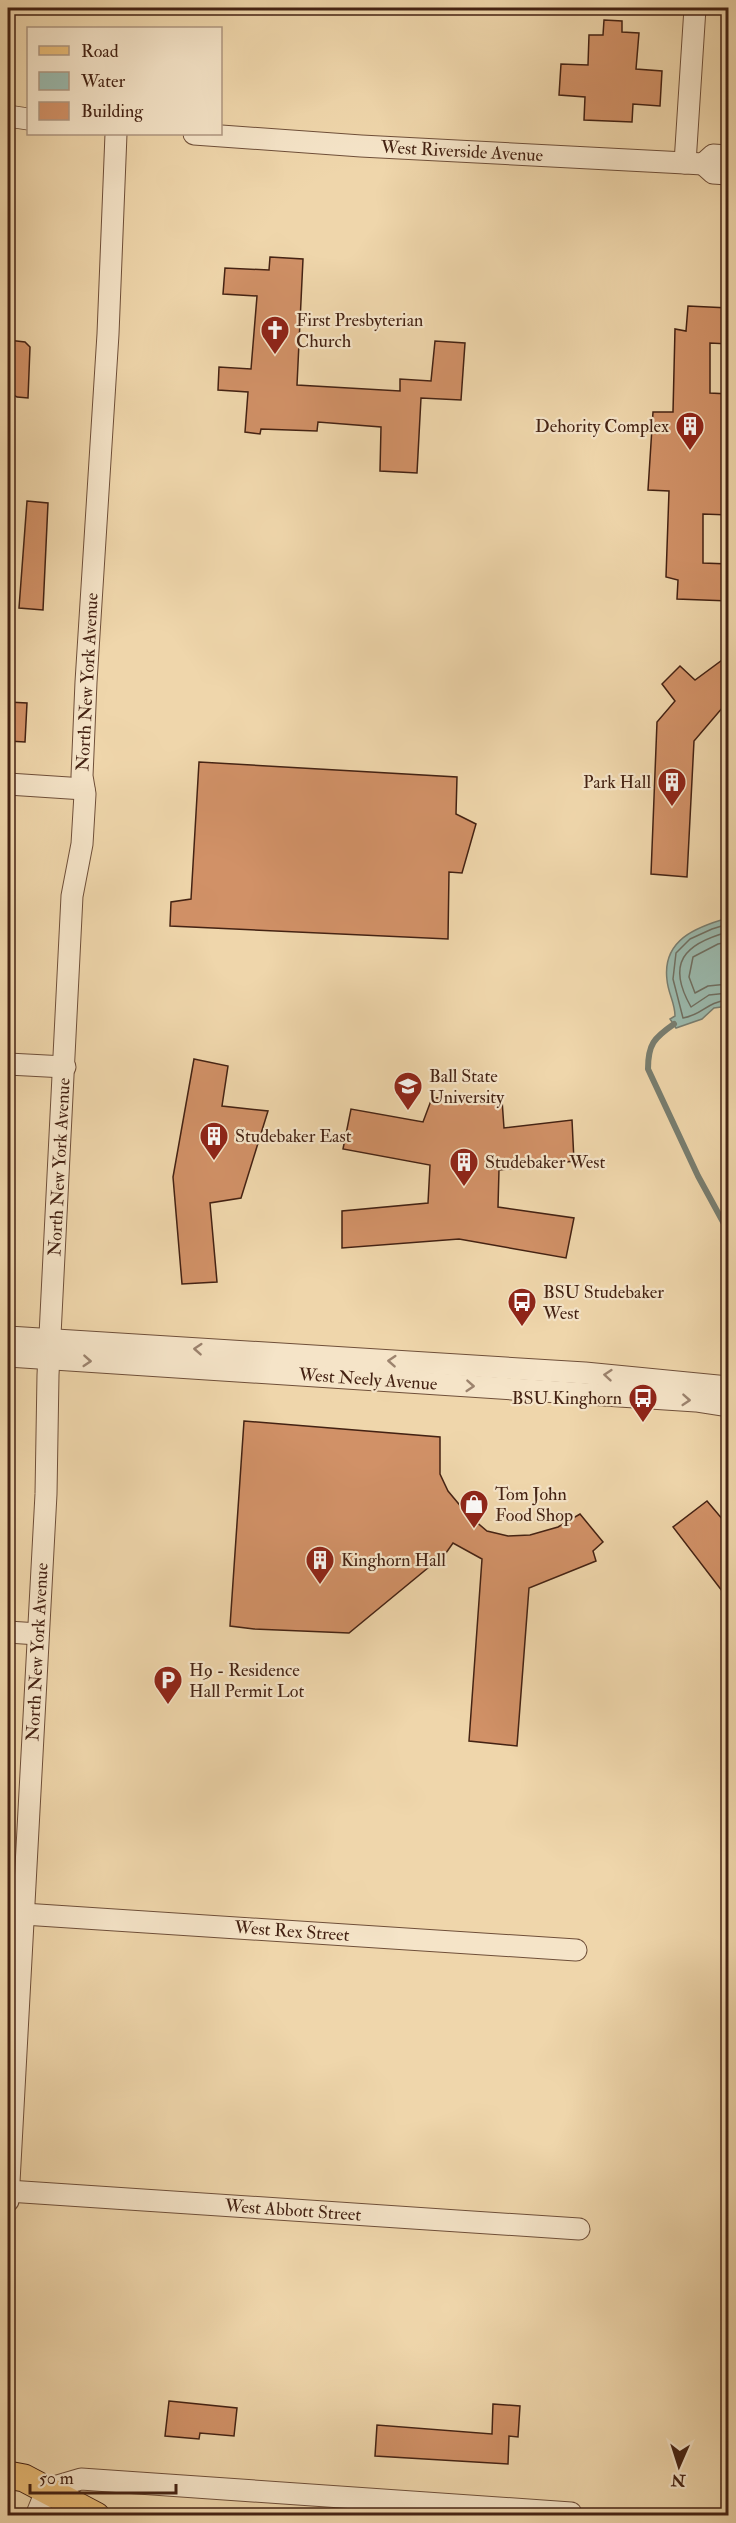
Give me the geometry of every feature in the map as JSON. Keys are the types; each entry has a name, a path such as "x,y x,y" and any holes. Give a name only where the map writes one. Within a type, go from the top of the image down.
{"main road":[{"path":"8,2475 24,2478 96,2516"}],"street":[{"path":"695,8 694,163 713,173 729,174"},
{"path":"8,116 27,119"},
{"name":"North New York Avenue","path":"8,2201 16,1913 38,1634 46,1494 50,1349 72,896 82,844 86,682 108,334 116,135"},
{"name":"West Riverside Avenue","path":"208,135 361,146 694,163 713,155 729,156"},
{"path":"8,784 84,789"},
{"path":"8,1064 64,1067"},
{"name":"West Neely Avenue","path":"8,1337 50,1349 696,1401 729,1406"},
{"name":"West Neely Avenue","path":"8,1356 50,1349 585,1373 729,1387"},
{"path":"8,1632 38,1634"},
{"name":"West Rex Street","path":"16,1913 576,1950"},
{"name":"West Abbott Street","path":"8,2191 579,2229"},
{"path":"36,2516 47,2489 81,2479 572,2513"}],"water":[{"path":"728,918 728,1006 714,1008 702,1019 676,1028 670,1019 675,1016 667,980 670,955 676,945 693,931"}],"building":[{"path":"604,20 622,21 622,32 639,33 636,69 662,71 660,106 633,104 632,122 584,120 585,97 559,95 561,64 588,65 589,35 603,35"},
{"name":"First Presbyterian Church","path":"270,257 303,259 297,385 400,391 400,379 431,381 435,341 465,343 461,400 421,398 417,473 380,471 381,427 318,422 317,431 261,429 260,434 245,432 248,392 218,390 219,367 251,369 257,296 223,294 225,268 269,270"},
{"name":"Dehority Complex","path":"688,306 729,308 729,344 710,343 710,393 729,394 729,515 703,514 703,563 729,564 729,601 677,599 678,580 666,577 669,491 648,490 653,412 673,412 675,329 686,331"},
{"path":"8,340 25,342 30,347 28,398 17,397 8,391"},
{"path":"27,501 48,503 43,610 19,608"},
{"name":"Park Hall","path":"729,655 729,700 694,741 687,877 651,874 657,722 675,701 662,684 680,666 695,680"},
{"path":"8,702 27,703 25,742 8,741"},
{"path":"199,762 457,777 456,814 476,824 462,873 449,872 448,939 170,926 171,902 191,899"},
{"name":"Studebaker East","path":"194,1059 228,1066 222,1106 268,1111 241,1198 210,1203 217,1282 182,1284 173,1177"},
{"name":"Studebaker West","path":"432,1098 502,1100 504,1128 572,1120 574,1161 499,1170 498,1207 574,1218 566,1258 459,1239 342,1248 342,1211 428,1203 430,1165 343,1149 351,1109 423,1122"},
{"name":"Kinghorn Hall","path":"244,1421 440,1437 440,1474 448,1491 468,1515 487,1531 508,1536 530,1535 558,1527 580,1514 603,1542 593,1551 596,1561 529,1588 517,1746 469,1741 482,1559 453,1543 446,1553 349,1633 230,1626"},
{"path":"707,1501 729,1527 729,1600 673,1527"},
{"path":"169,2401 237,2408 234,2436 200,2433 199,2439 165,2436"},
{"path":"493,2404 520,2406 518,2437 509,2436 508,2464 375,2456 377,2425 492,2434"}],"waterway":[{"path":"674,1024 662,1033 651,1047 648,1069 698,1176 728,1231"}],"place":[{"name":"First Presbyterian Church","path":"275,356"},
{"name":"Dehority Complex","path":"690,452"},
{"name":"Park Hall","path":"672,808"},
{"name":"Ball State University","path":"408,1112"},
{"name":"Studebaker East","path":"214,1162"},
{"name":"Studebaker West","path":"464,1188"},
{"name":"BSU Studebaker West","path":"522,1328"},
{"name":"BSU Kinghorn","path":"643,1424"},
{"name":"Tom John Food Shop","path":"474,1530"},
{"name":"Kinghorn Hall","path":"320,1586"},
{"name":"H9 - Residence Hall Permit Lot","path":"168,1706"}]}
